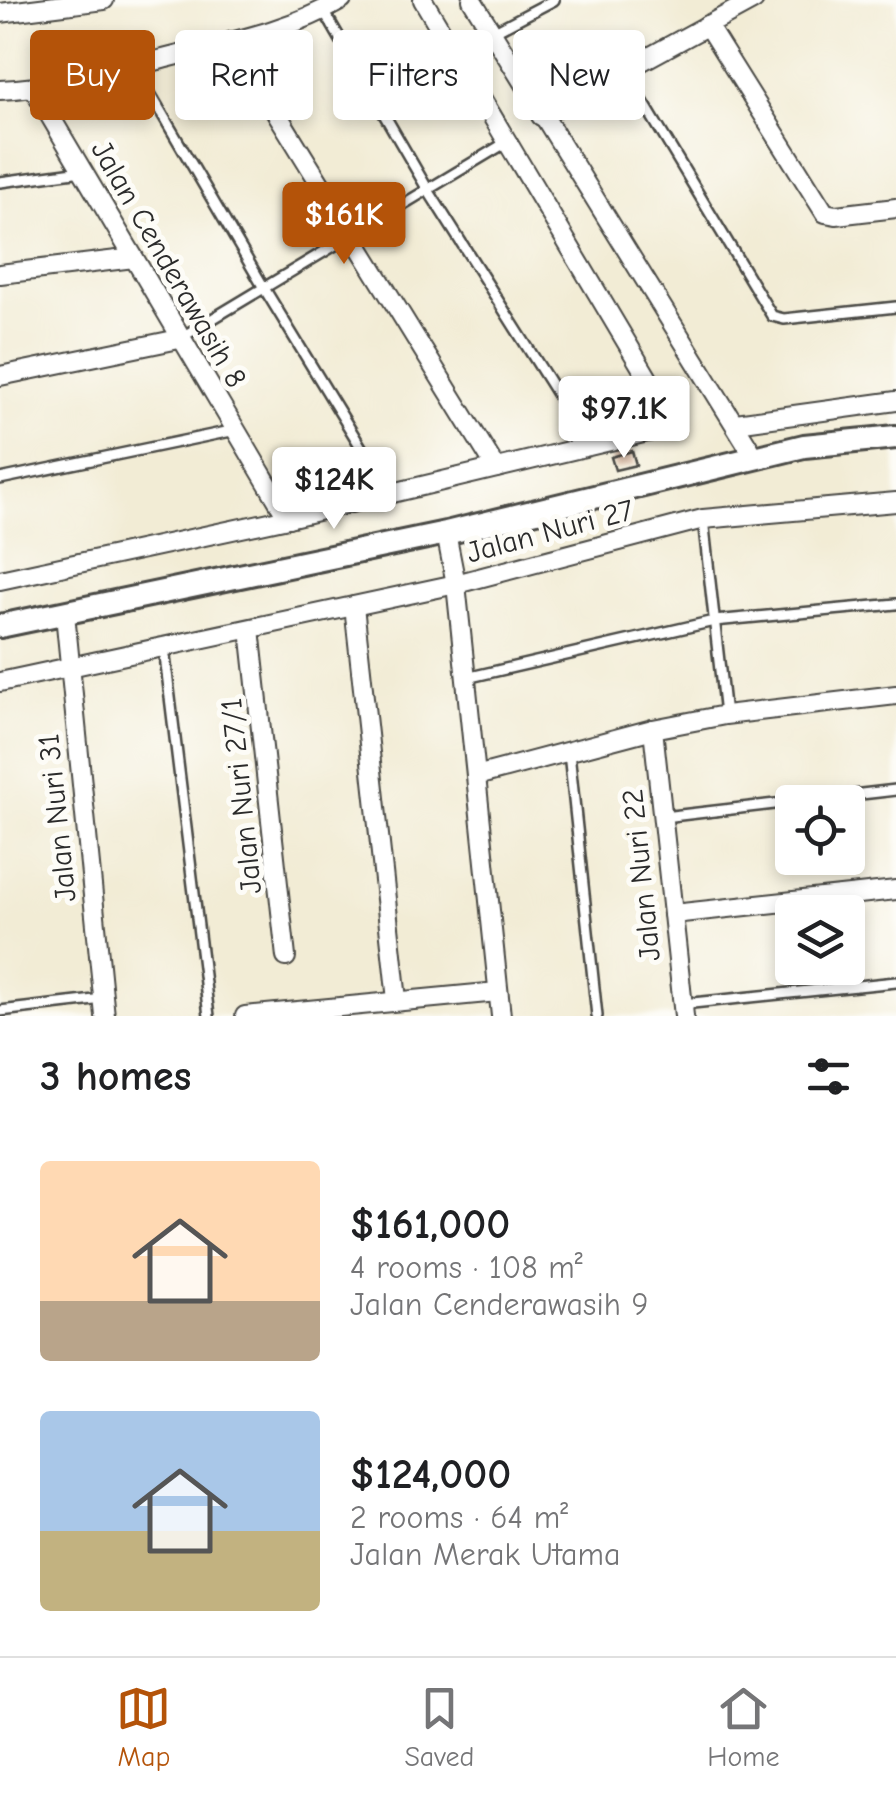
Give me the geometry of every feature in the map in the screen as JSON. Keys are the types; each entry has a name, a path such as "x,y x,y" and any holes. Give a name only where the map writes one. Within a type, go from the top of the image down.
{"street":[{"path":"0,13 101,0"},
{"path":"266,30 324,11 342,0"},
{"path":"0,580 390,494 656,430 666,421 665,407 423,0"},
{"path":"472,0 489,30"},
{"path":"645,59 708,25 727,6 754,0"},
{"path":"708,25 825,212 836,215 896,208"},
{"path":"493,36 513,70"},
{"path":"0,90 30,89"},
{"name":"Jalan Cenderawasih 8","path":"52,120 288,518"},
{"path":"281,120 496,468"},
{"path":"544,120 756,459"},
{"path":"0,274 134,258"},
{"path":"0,376 179,338"},
{"path":"736,423 896,401"},
{"path":"0,626 446,533 804,446 896,437"},
{"name":"Jalan Nuri 27","path":"0,682 456,584 703,520 896,502"},
{"path":"446,533 456,584 500,1016"},
{"path":"354,606 398,1000"},
{"name":"Jalan Nuri 31","path":"65,614 104,1008"},
{"name":"Jalan Nuri 27/1","path":"250,629 286,958"},
{"path":"476,776 653,729 725,715 896,696"},
{"name":"Jalan Nuri 22","path":"653,729 684,1010"},
{"path":"673,914 896,890"},
{"path":"245,1016 498,992"}],"lane":[{"path":"493,32 554,0"},
{"path":"324,11 428,190 590,446"},
{"path":"155,102 390,494"},
{"path":"645,105 772,316 784,319 896,307"},
{"path":"179,338 509,142"},
{"path":"0,182 82,171"},
{"path":"0,478 236,430"},
{"path":"703,520 725,715"},
{"path":"466,678 714,621 896,604"},
{"path":"164,648 210,1016"},
{"path":"569,752 596,1016"},
{"path":"663,817 896,790"},
{"path":"684,1010 896,982"},
{"path":"0,1010 104,1008"}],"building":[{"path":"632,451 636,465 615,470 611,457"}]}
